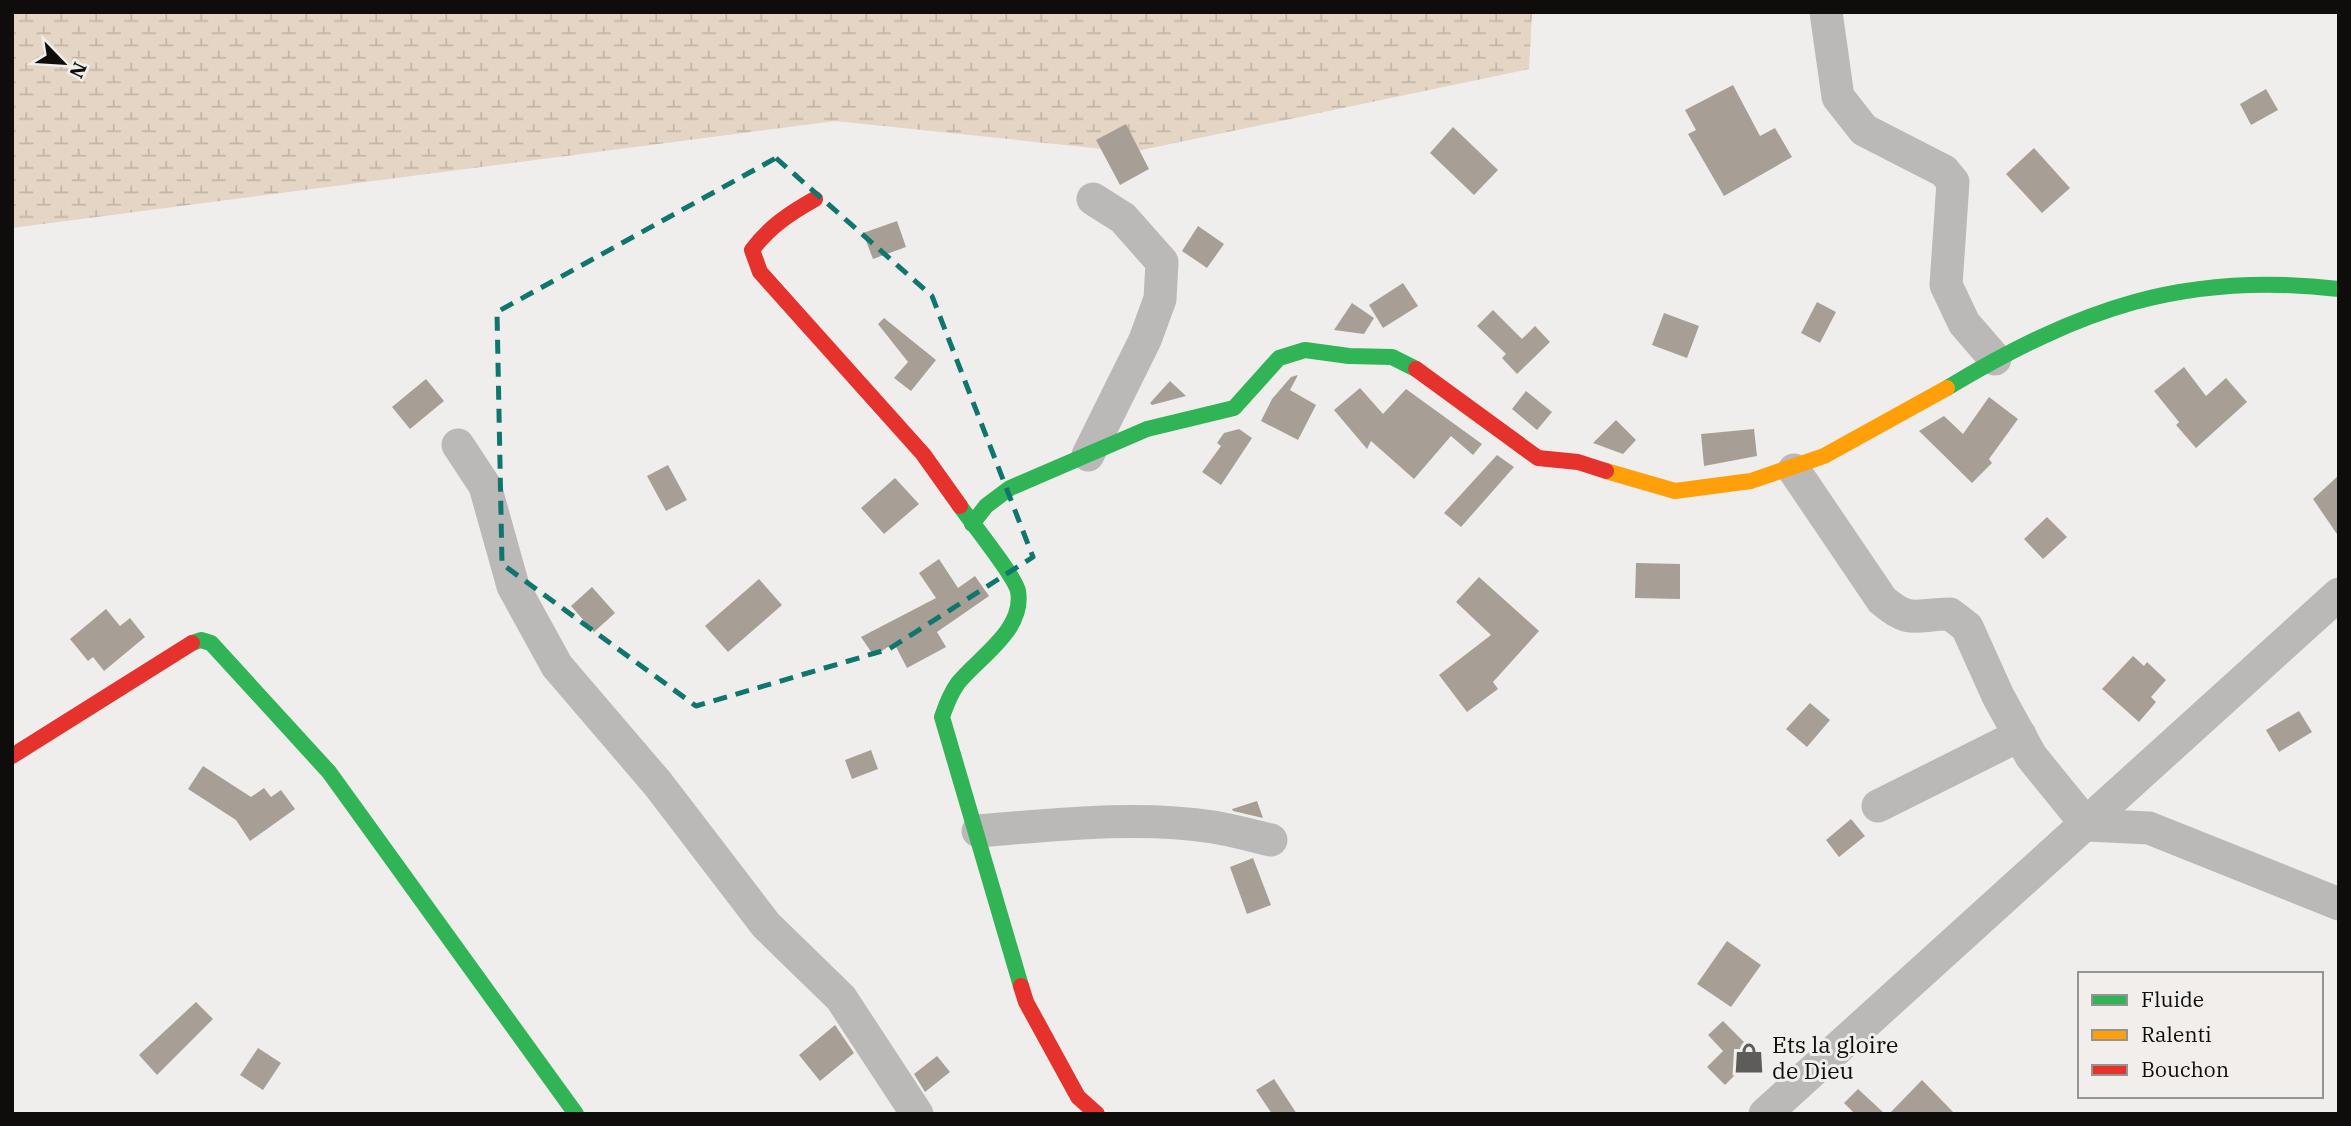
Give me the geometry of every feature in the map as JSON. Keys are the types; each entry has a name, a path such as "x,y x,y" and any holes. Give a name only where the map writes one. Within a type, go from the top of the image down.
{"street":[{"path":"1826,12 1838,97 1864,130 1944,171 1953,182 1946,285 1964,323 1995,359"},
{"path":"815,199 780,218 763,234 752,250 760,272 923,454 1018,589 1020,605 1013,623 944,705 943,717 1026,1002 1078,1097 1097,1114"},
{"path":"1088,456 1145,340 1160,299 1162,262 1122,218 1093,199"},
{"path":"972,524 985,506 1010,488 1147,429 1234,408 1279,358 1305,350 1349,356 1392,357 1423,373 1521,449 1548,463 1577,461 1674,491 1743,484 1794,470 1910,411 1995,359 2046,332 2086,316 2171,291 2210,283 2250,281 2339,289"},
{"path":"458,444 485,486 513,586 557,666 658,784 766,925 841,998 917,1114"},
{"path":"1794,470 1882,600 1899,615 1915,618 1950,614 1968,627 1998,696 2031,756 2087,825 2149,828 2339,904"},
{"path":"1765,1114 2339,594"},
{"path":"12,756 191,643 201,640 211,643 329,772 576,1114"},
{"path":"1878,806 2020,735"},
{"path":"2134,781 2149,828"},
{"path":"978,831 1072,824 1144,824 1213,827 1271,840"}],"highlighted area":[{"path":"776,158 932,296 1033,557 889,649 696,706 502,564 497,312"}],"green space":[{"path":"12,12 1532,12 1529,69 1132,152 835,121 12,228"}],"building":[{"path":"1733,85 1760,136 1775,128 1792,157 1724,196 1688,134 1696,130 1685,110"},
{"path":"2266,89 2278,110 2251,125 2240,104"},
{"path":"1126,124 1149,169 1120,185 1096,140"},
{"path":"1453,127 1498,170 1474,195 1430,153"},
{"path":"2034,148 2070,188 2042,213 2006,174"},
{"path":"897,221 906,247 873,259 863,233"},
{"path":"1198,226 1224,244 1207,268 1182,251"},
{"path":"1403,283 1418,306 1383,328 1369,305"},
{"path":"1817,302 1836,312 1820,343 1801,333"},
{"path":"1352,303 1374,318 1364,334 1334,330"},
{"path":"1493,310 1522,339 1535,326 1550,342 1517,374 1502,358 1506,354 1477,326"},
{"path":"1664,313 1699,326 1687,358 1652,345"},
{"path":"884,318 936,360 911,391 894,378 908,362 878,324"},
{"path":"2184,367 2206,396 2226,378 2247,402 2196,448 2176,425 2179,422 2154,391"},
{"path":"1298,375 1290,390 1316,405 1298,440 1261,421 1272,399 1291,377"},
{"path":"426,379 444,401 410,429 392,407"},
{"path":"1170,381 1186,396 1152,405 1150,403"},
{"path":"1360,388 1383,414 1406,389 1482,444 1473,455 1451,436 1414,479 1371,441 1367,449 1334,410"},
{"path":"1526,391 1552,412 1537,430 1512,409"},
{"path":"1989,397 2018,419 1989,459 1992,463 1972,483 1919,431 1944,416 1963,434"},
{"path":"1616,420 1636,440 1623,454 1593,443"},
{"path":"1239,429 1252,438 1221,485 1202,472 1221,446 1217,443 1224,433"},
{"path":"1754,429 1757,456 1704,466 1701,434"},
{"path":"1497,455 1514,467 1461,527 1444,513"},
{"path":"668,465 687,500 666,511 647,476"},
{"path":"2339,475 2339,537 2313,499"},
{"path":"895,478 919,504 884,534 861,508"},
{"path":"2047,517 2067,537 2043,559 2024,539"},
{"path":"939,559 958,588 975,576 989,596 937,632 946,647 907,668 894,643 874,656 861,637 936,598 919,573"},
{"path":"1636,563 1680,564 1680,599 1635,598"},
{"path":"1479,577 1539,631 1493,682 1498,689 1467,712 1439,675 1491,635 1456,602"},
{"path":"759,579 782,605 728,652 705,626"},
{"path":"592,587 615,613 594,632 571,606"},
{"path":"106,609 120,626 130,618 145,637 104,671 93,657 88,661 70,639"},
{"path":"2133,656 2144,666 2147,662 2166,680 2151,697 2156,702 2139,722 2102,689"},
{"path":"1810,703 1830,720 1807,747 1786,729"},
{"path":"2299,711 2312,732 2279,752 2266,730"},
{"path":"871,750 878,769 852,779 845,760"},
{"path":"203,766 251,797 264,788 271,797 281,790 295,809 250,841 236,820 188,789"},
{"path":"1257,801 1263,818 1232,809"},
{"path":"1851,819 1865,836 1839,857 1826,840"},
{"path":"1253,858 1271,905 1247,914 1230,867"},
{"path":"1727,941 1761,965 1731,1007 1697,984"},
{"path":"196,1002 213,1019 157,1075 139,1055"},
{"path":"1723,1021 1756,1054 1725,1085 1707,1067 1723,1051 1708,1035"},
{"path":"835,1025 854,1053 820,1081 799,1055"},
{"path":"258,1048 281,1063 263,1090 240,1075"},
{"path":"937,1056 950,1072 925,1092 914,1074"},
{"path":"1274,1079 1297,1114 1272,1114 1256,1090"},
{"path":"1922,1080 1955,1114 1889,1114"},
{"path":"1858,1089 1885,1114 1855,1114 1844,1103"}],"traffic: fast":[{"path":"1947,388 2042,337 2088,317 2134,302 2181,292 2230,286 2283,285 2339,289"},
{"path":"972,524 986,506 1010,488 1147,429 1234,408 1279,358 1305,350 1349,356 1392,357 1416,369"},
{"path":"960,506 1001,562 1018,591 1015,618 1008,630 958,683 942,717 1021,986"},
{"path":"192,643 201,640 211,643 329,772 576,1114"}],"traffic: slow":[{"path":"1606,471 1675,491 1751,481 1824,456 1947,388"}],"traffic: jam":[{"path":"815,199 780,221 752,250 760,272 923,454 960,506"},
{"path":"1416,369 1538,458 1578,462 1606,471"},
{"path":"12,756 192,643"},
{"path":"1021,986 1026,1002 1078,1097 1097,1114"}],"place":[{"name":"Ets la gloire de Dieu","path":"1749,1058"}]}
